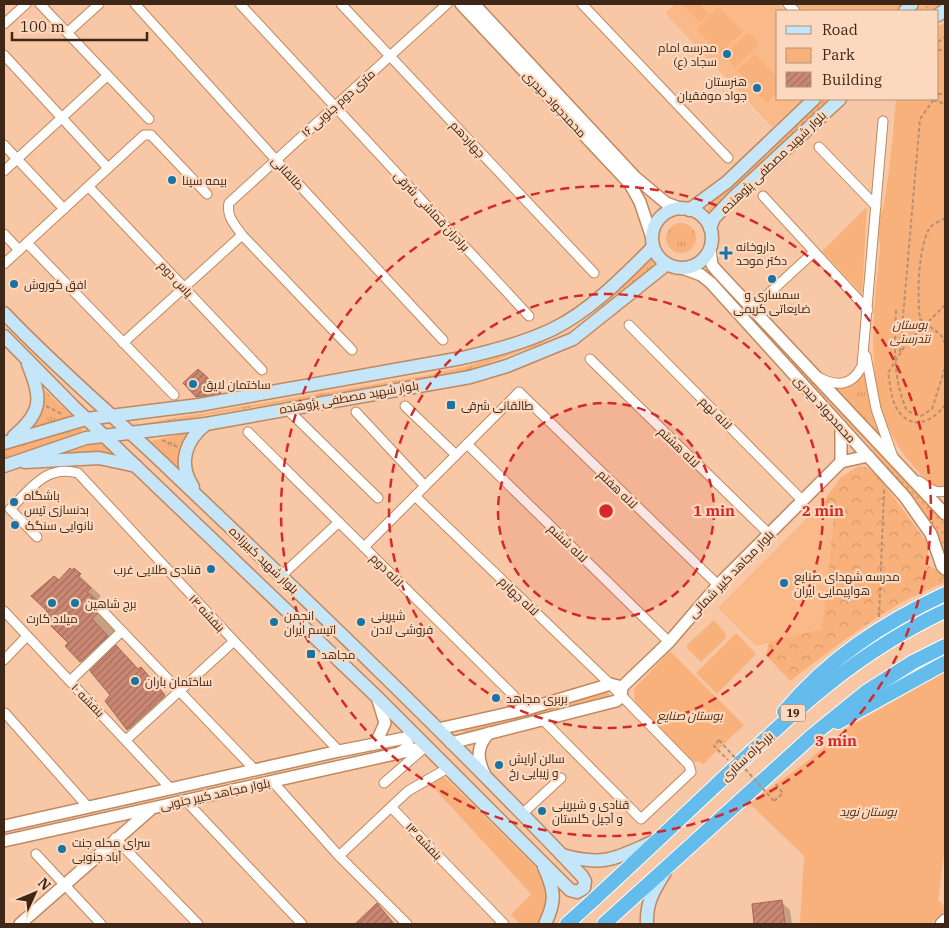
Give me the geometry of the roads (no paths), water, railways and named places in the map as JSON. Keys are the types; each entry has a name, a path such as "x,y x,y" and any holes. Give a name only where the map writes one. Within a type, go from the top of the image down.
{"highway":[{"path":"756,747 810,683 850,647 878,629 945,594"},
{"name":"بزرگراه ستاری","path":"567,924 756,747 834,678 856,662 918,624 945,611"},
{"name":"19","path":"604,924 670,862 813,735 866,692 914,662 945,646"},
{"path":"813,735 945,663"}],"main road":[{"name":"بلوار شهید مصطفی پژوهنده","path":"685,209 727,182 813,100"},
{"name":"بلوار شهید مصطفی پژوهنده","path":"710,228 714,218 733,198 839,100"},
{"path":"685,209 702,216 710,228 710,249 699,263 682,268 667,264 661,260 653,242 658,220 665,214 685,209"},
{"name":"بلوار شهید مصطفی پژوهنده","path":"6,441 86,419 199,405 462,358 500,349 527,340 566,321 605,291 653,242"},
{"name":"بلوار شهید مصطفی پژوهنده","path":"8,464 86,438 206,424 286,408 470,377 562,345 584,332 667,264"},
{"name":"بلوار شهید کبیرزاده","path":"4,313 39,350 203,501 438,729 562,854 586,881 584,888 577,892 570,890 376,697 86,419 4,336"},
{"path":"6,441 28,425 35,413 38,402 39,395 26,359"},
{"path":"203,501 185,472 184,458 191,438 206,424"},
{"path":"8,464 99,458 137,466"},
{"path":"562,854 585,861 602,862 659,839"},
{"path":"541,860 553,890 554,905 545,924"},
{"path":"646,924 646,908 649,897 670,862"}],"street":[{"path":"4,24 26,4"},
{"path":"40,4 149,119"},
{"path":"68,32 99,4"},
{"name":"طالقانی","path":"135,4 276,160 444,340"},
{"name":"برادران قماشی شرقی","path":"240,4 529,316"},
{"name":"چهاردهم","path":"341,4 594,273"},
{"name":"۱۶ متری دوم جنوبی","path":"242,236 230,218 227,210 229,203 447,4"},
{"name":"محمدجواد حیدری","path":"461,4 630,184 640,202 653,242"},
{"name":"محمدجواد حیدری","path":"474,4 635,177 666,203 685,209"},
{"path":"582,4 728,158"},
{"path":"4,56 108,168"},
{"path":"4,171 108,76"},
{"path":"813,374 836,384 847,383 857,376 862,366 865,352 883,121"},
{"path":"4,264 147,134 207,194"},
{"path":"4,145 64,209"},
{"path":"820,146 876,206"},
{"name":"یاس دوم","path":"89,187 262,370"},
{"path":"763,196 868,310"},
{"path":"4,234 19,250"},
{"path":"123,343 242,236 352,350"},
{"path":"27,243 174,395"},
{"name":"محمدجواد حیدری","path":"710,249 712,265 945,514"},
{"path":"752,309 814,252"},
{"name":"محمدجواد حیدری","path":"682,268 700,275 710,283 884,474 921,517 931,534 942,566 945,569"},
{"name":"لاله نهم","path":"629,325 803,501"},
{"path":"865,352 876,409 894,459"},
{"name":"لاله هشتم","path":"590,359 769,534"},
{"name":"لاله هفتم","path":"467,444 519,392 718,585"},
{"path":"405,406 456,455"},
{"path":"286,408 378,498"},
{"path":"356,412 425,486"},
{"path":"841,426 840,462 868,456"},
{"name":"لاله دوم","path":"248,432 527,709"},
{"path":"364,547 467,444"},
{"name":"لاله ششم","path":"467,444 669,642"},
{"name":"بلوار مجاهد کبیر شمالی","path":"451,743 610,704 669,642 718,585 840,462"},
{"name":"بنفشه ۱۴","path":"7,506 47,474 62,470 78,473 234,642 339,750"},
{"path":"909,475 932,490 945,491"},
{"name":"لاله چهارم","path":"415,496 610,684"},
{"path":"7,506 37,537"},
{"path":"281,576 339,522"},
{"path":"100,608 254,769"},
{"name":"بنفشه ۱۰","path":"4,611 171,789"},
{"path":"70,681 122,631"},
{"path":"4,660 27,636"},
{"path":"126,740 234,642"},
{"path":"438,729 527,709 610,684 622,692 689,765 691,772 643,818 639,818 543,720"},
{"path":"376,697 385,723 376,742"},
{"path":"5,713 88,807"},
{"path":"487,779 478,755 479,746 489,733"},
{"name":"بلوار مجاهد کبیر جنوبی","path":"4,825 339,750 405,738 409,747 399,753"},
{"path":"384,783 426,746"},
{"name":"بلوار مجاهد کبیر جنوبی","path":"4,840 273,782 426,746"},
{"path":"339,856 408,791 448,768"},
{"path":"522,814 562,778"},
{"path":"273,782 339,856 407,924"},
{"path":"186,801 302,924"},
{"path":"20,924 115,838 153,807"},
{"name":"بنفشه ۱۳","path":"391,807 504,924"},
{"path":"115,838 198,924"},
{"path":"36,854 101,924"},
{"path":"941,924 945,920"}],"place":[{"name":"مدرسه امام سجاد (ع)","path":"727,54"},
{"name":"هنرستان جواد موفقیان","path":"757,88"},
{"name":"بیمه سینا","path":"172,180"},
{"name":"داروخانه دکتر موحد","path":"726,253"},
{"name":"سمساری و ضایعاتی کریمی","path":"772,279"},
{"name":"افق کوروش","path":"14,284"},
{"name":"ساختمان لایق","path":"193,384"},
{"name":"طالقانی شرقی","path":"451,405"},
{"name":"باشگاه بدنسازی تیس","path":"14,502"},
{"name":"نانوایی سنگک","path":"15,525"},
{"name":"قنادی طلایی غرب","path":"211,569"},
{"name":"مدرسه شهدای صنایع هواپیمایی ایران","path":"784,583"},
{"name":"میلاد کارت","path":"52,603"},
{"name":"برج شاهین","path":"75,603"},
{"name":"انجمن اتیسم ایران","path":"274,622"},
{"name":"شیرینی فروشی لادن","path":"361,622"},
{"name":"مجاهد","path":"311,654"},
{"name":"ساختمان باران","path":"135,681"},
{"name":"بربری مجاهد","path":"496,698"},
{"name":"سالن آرایش و زیبایی رخ","path":"499,765"},
{"name":"قنادی و شیرینی و آجیل گلستان","path":"542,811"},
{"name":"سرای محله جنت آباد جنوبی","path":"62,849"}],"park label":[{"name":"بوستان نتدرستی","path":"910,331"},
{"name":"بوستان صنایع","path":"690,715"},
{"name":"بوستان نوید","path":"868,811"}]}
